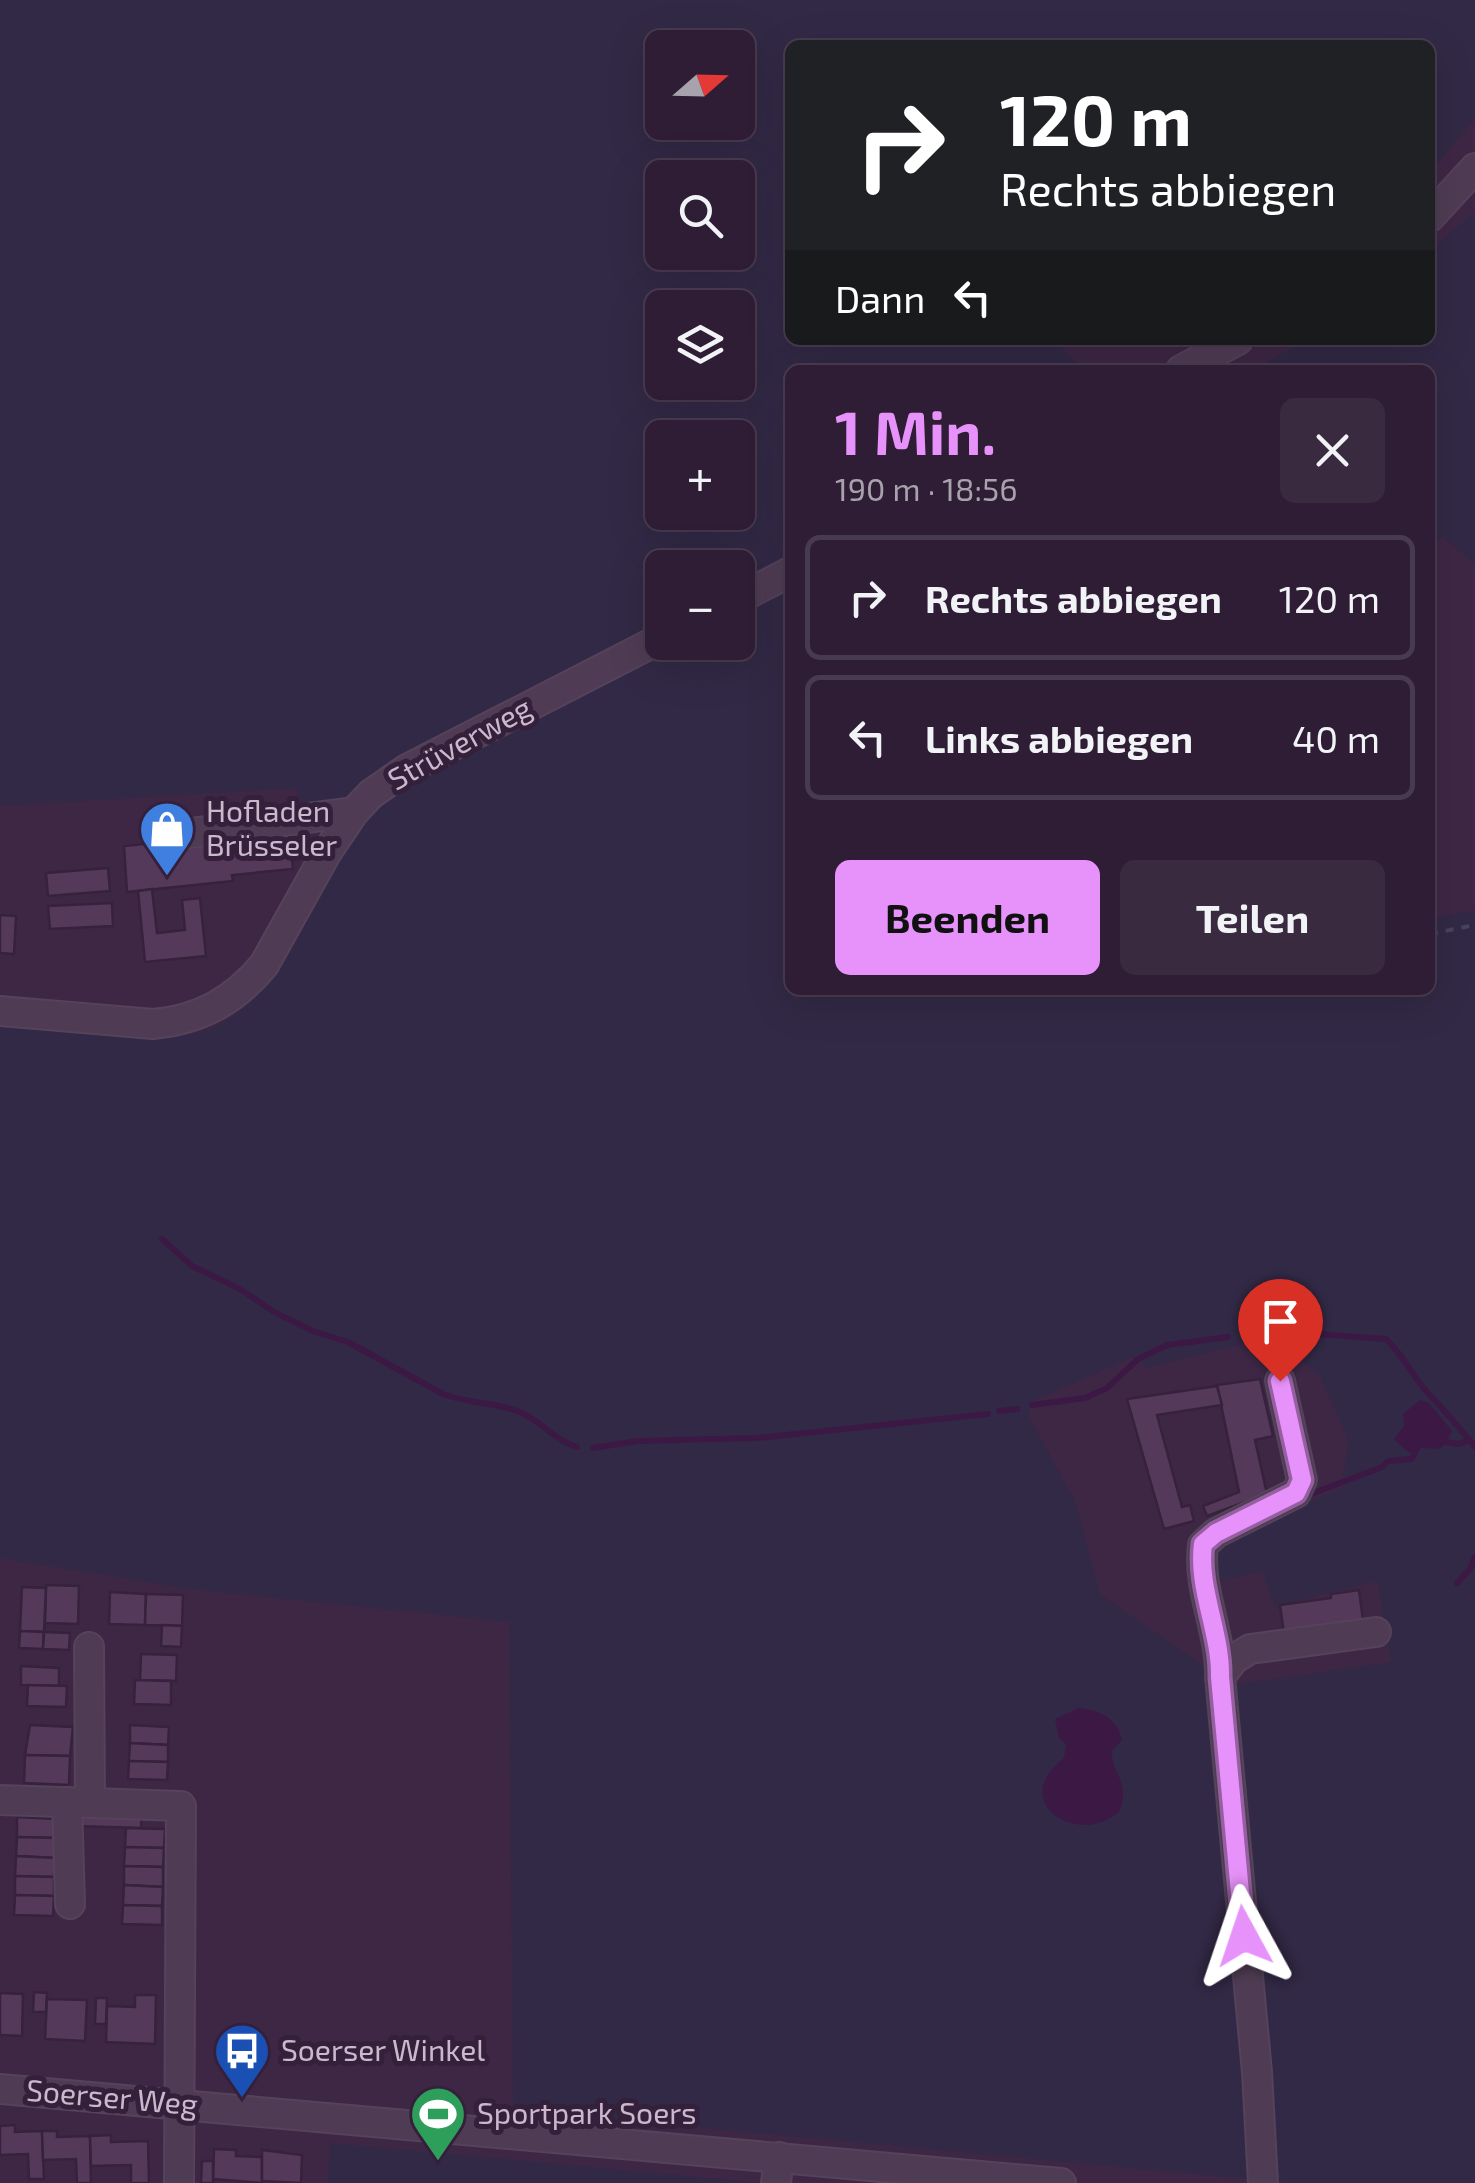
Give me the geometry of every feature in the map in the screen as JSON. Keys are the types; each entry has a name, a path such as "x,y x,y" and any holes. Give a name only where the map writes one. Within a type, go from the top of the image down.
{"street":[{"path":"1435,212 1475,168"},
{"path":"1190,365 1228,345"},
{"path":"755,590 785,575"},
{"name":"Strüverweg","path":"0,1011 153,1024 178,1022 218,1006 264,966 327,852 371,794 406,769 645,647"},
{"path":"190,833 354,812"},
{"path":"1263,2183 1220,1652 1200,1563 1203,1544 1216,1533 1296,1493 1302,1480 1280,1381"},
{"path":"1220,1677 1234,1659 1250,1650 1376,1632"},
{"path":"70,1904 89,1646"},
{"path":"0,1800 181,1806 179,2183"},
{"name":"Soerser Weg","path":"0,2089 181,2104 778,2170 1061,2183"}],"path":[{"path":"1435,933 1475,925"}],"shaded area":[{"path":"0,0 1475,0 1475,118 1435,167 1435,40 785,40 785,345 1060,345 1077,365 785,365 785,562 755,578 755,550 645,550 645,634 355,796 298,807 297,788 0,806"},
{"path":"1472,214 1475,564 1443,537 1435,543 1435,365 1260,365 1299,345 1435,345 1435,247"},
{"path":"785,591 785,995 1435,995 1435,918 1475,910 1475,2183 1291,2183 513,2110 509,1622 197,1590 0,1558 0,1026 162,1038 190,1035 221,1024 247,1006 269,983 351,842 378,810 410,783 652,660 755,660 755,606","holes":["1271,1337 1320,1376 1349,1442 1341,1488 1249,1527 1212,1556 1219,1581 1262,1571 1275,1606 1378,1581 1391,1662 1231,1685 1100,1594 1075,1501 1029,1417 1029,1403 1136,1356 1146,1368"]},
{"path":"1420,1400 1429,1403 1452,1431 1439,1449 1422,1448 1409,1453 1394,1439 1404,1426 1403,1414"},
{"path":"1078,1708 1106,1716 1122,1740 1112,1751 1123,1791 1120,1811 1086,1825 1069,1823 1055,1815 1045,1804 1043,1790 1048,1774 1064,1758 1066,1744 1059,1738 1055,1719"},
{"name":"Sportpark Soers","path":"330,2143 764,2183 328,2183"}],"building":[{"path":"289,829 293,869 232,875 233,881 127,892 124,846"},
{"path":"108,868 110,891 48,896 46,873"},
{"path":"152,889 157,933 185,930 182,900 200,898 206,956 145,962 138,891"},
{"path":"112,903 113,926 50,929 48,906"},
{"path":"0,915 16,916 14,954 0,953"},
{"path":"1260,1379 1273,1436 1255,1440 1267,1494 1207,1516 1203,1506 1239,1492 1217,1385"},
{"path":"1217,1386 1222,1405 1157,1415 1182,1507 1190,1505 1194,1521 1164,1529 1127,1399"},
{"path":"46,1585 79,1586 78,1624 45,1623"},
{"path":"22,1587 46,1588 44,1632 20,1631"},
{"path":"1359,1590 1364,1627 1284,1634 1280,1605"},
{"path":"110,1592 146,1594 145,1625 109,1624"},
{"path":"146,1594 183,1595 182,1626 145,1625"},
{"path":"162,1625 182,1626 181,1647 161,1646"},
{"path":"20,1631 44,1632 43,1649 19,1648"},
{"path":"44,1632 70,1633 69,1650 43,1649"},
{"path":"141,1654 177,1655 176,1681 140,1680"},
{"path":"21,1666 59,1668 59,1686 21,1685"},
{"path":"135,1680 171,1681 171,1705 134,1704"},
{"path":"28,1685 67,1686 66,1707 27,1706"},
{"path":"30,1725 73,1727 70,1756 25,1755"},
{"path":"130,1725 169,1727 168,1745 130,1743"},
{"path":"130,1743 168,1745 168,1762 129,1761"},
{"path":"25,1755 70,1756 69,1785 24,1783"},
{"path":"129,1761 168,1762 167,1780 128,1779"},
{"path":"75,1810 142,1812 141,1828 74,1826"},
{"path":"17,1817 56,1819 56,1838 17,1837"},
{"path":"126,1828 165,1829 164,1848 125,1847"},
{"path":"17,1837 56,1838 55,1858 16,1856"},
{"path":"125,1847 164,1848 163,1867 124,1866"},
{"path":"16,1856 55,1858 54,1877 15,1876"},
{"path":"124,1866 163,1867 163,1887 124,1885"},
{"path":"15,1876 54,1877 54,1896 15,1895"},
{"path":"124,1885 163,1887 162,1906 123,1905"},
{"path":"15,1895 54,1896 53,1916 14,1915"},
{"path":"123,1905 162,1906 162,1925 122,1924"},
{"path":"34,1992 47,1993 46,2012 33,2012"},
{"path":"0,1993 23,1994 22,2036 0,2035"},
{"path":"135,1995 156,1995 155,2044 106,2042 107,2006 135,2007"},
{"path":"96,1998 107,1998 106,2024 95,2024"},
{"path":"47,1999 87,2000 85,2041 45,2039"},
{"path":"15,2125 15,2132 42,2131 44,2179 29,2179 28,2154 0,2155 0,2126"},
{"path":"42,2131 57,2131 57,2137 90,2136 91,2183 77,2183 76,2159 43,2160"},
{"path":"111,2135 111,2142 148,2141 149,2183 131,2183 131,2165 91,2166 90,2136"},
{"path":"214,2149 236,2150 236,2156 262,2157 262,2183 213,2179"},
{"path":"262,2150 302,2155 301,2183 262,2181"},
{"path":"202,2161 213,2161 213,2183 201,2183"}],"waterway":[{"path":"162,1239 192,1266 240,1289 276,1313 348,1342 443,1394 524,1414 577,1447"},
{"path":"1243,1334 1275,1331 1386,1339 1475,1447"},
{"path":"1032,1405 1085,1398 1107,1388 1138,1359 1167,1345 1228,1337"},
{"path":"999,1411 1017,1409"},
{"path":"593,1448 637,1441 757,1438 988,1414"},
{"path":"1440,1441 1459,1444 1469,1440"},
{"path":"1306,1496 1382,1467 1388,1461 1412,1459 1418,1446"},
{"path":"1457,1583 1475,1557"}],"place":[{"name":"Hofladen Brüsseler","path":"167,878"},
{"name":"Soerser Winkel","path":"242,2100"},
{"name":"Sportpark Soers","path":"438,2163"}],"route":[{"path":"1244,1936 1220,1652 1200,1563 1203,1544 1216,1533 1296,1493 1302,1480 1280,1381"}]}
